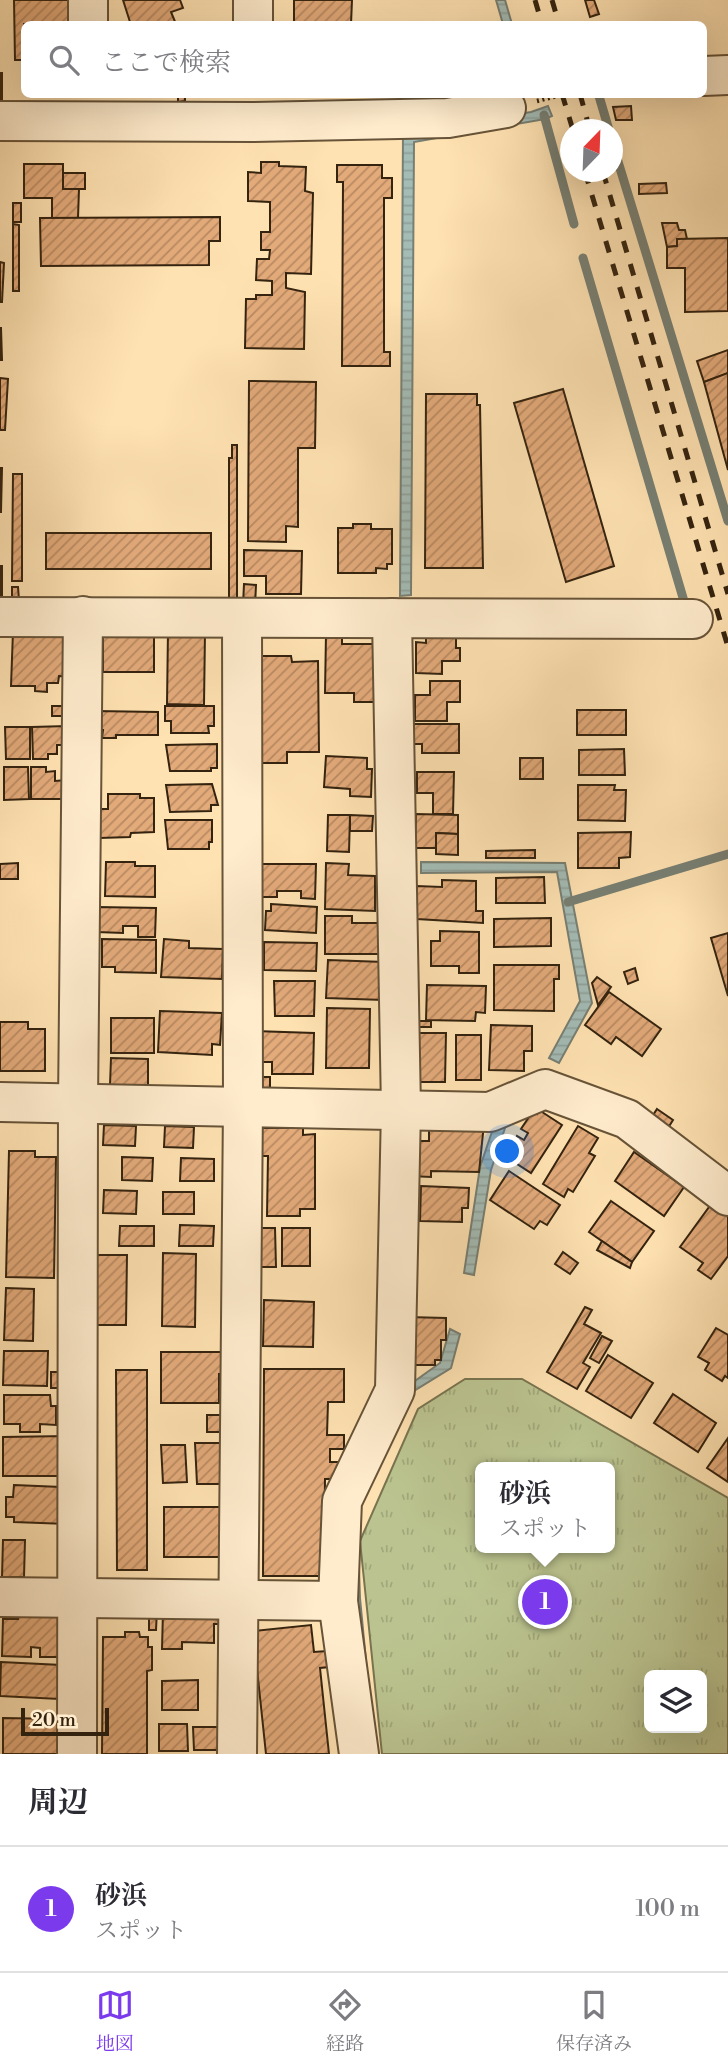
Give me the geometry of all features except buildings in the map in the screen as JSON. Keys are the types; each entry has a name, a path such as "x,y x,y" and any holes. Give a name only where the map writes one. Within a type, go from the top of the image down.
{"street":[{"path":"88,0 88,21"},
{"path":"253,0 253,21"},
{"path":"707,76 728,75"},
{"path":"0,121 87,108 252,108 447,118 506,108"},
{"path":"77,1754 78,1104 83,616"},
{"path":"0,617 693,619"},
{"path":"237,1754 243,1106 242,618"},
{"path":"359,1754 338,1601 342,1501 395,1390 401,1109 392,618"},
{"path":"0,1102 490,1112 545,1089 627,1119 728,1196"},
{"path":"0,1597 338,1601"}],"green space":[{"path":"465,1379 522,1379 728,1498 728,1754 382,1754 360,1541 418,1409"}],"water":[{"path":"496,0 505,0 511,21 502,21"},
{"path":"548,106 552,116 545,119 414,142 411,595 400,596 403,133 531,112"},
{"path":"421,862 565,863 592,1003 559,1063 549,1058 580,1001 557,872 421,873"},
{"path":"496,1120 506,1125 491,1170 474,1275 464,1273 480,1167"},
{"path":"450,1329 460,1334 451,1368 414,1391 357,1509 360,1598 375,1754 365,1754 348,1506 408,1386 440,1363"}],"waterway":[{"path":"600,98 606,119"},
{"path":"544,115 574,224"},
{"path":"623,178 728,521"},
{"path":"583,258 686,608"},
{"path":"568,902 728,854"}],"railway":[{"path":"535,0 541,21"},
{"path":"552,0 558,21"},
{"path":"563,98 570,119"},
{"path":"581,98 587,119"},
{"path":"588,182 728,647"},
{"path":"606,182 728,594"}],"place":[{"name":"砂浜","path":"545,1602"}]}
